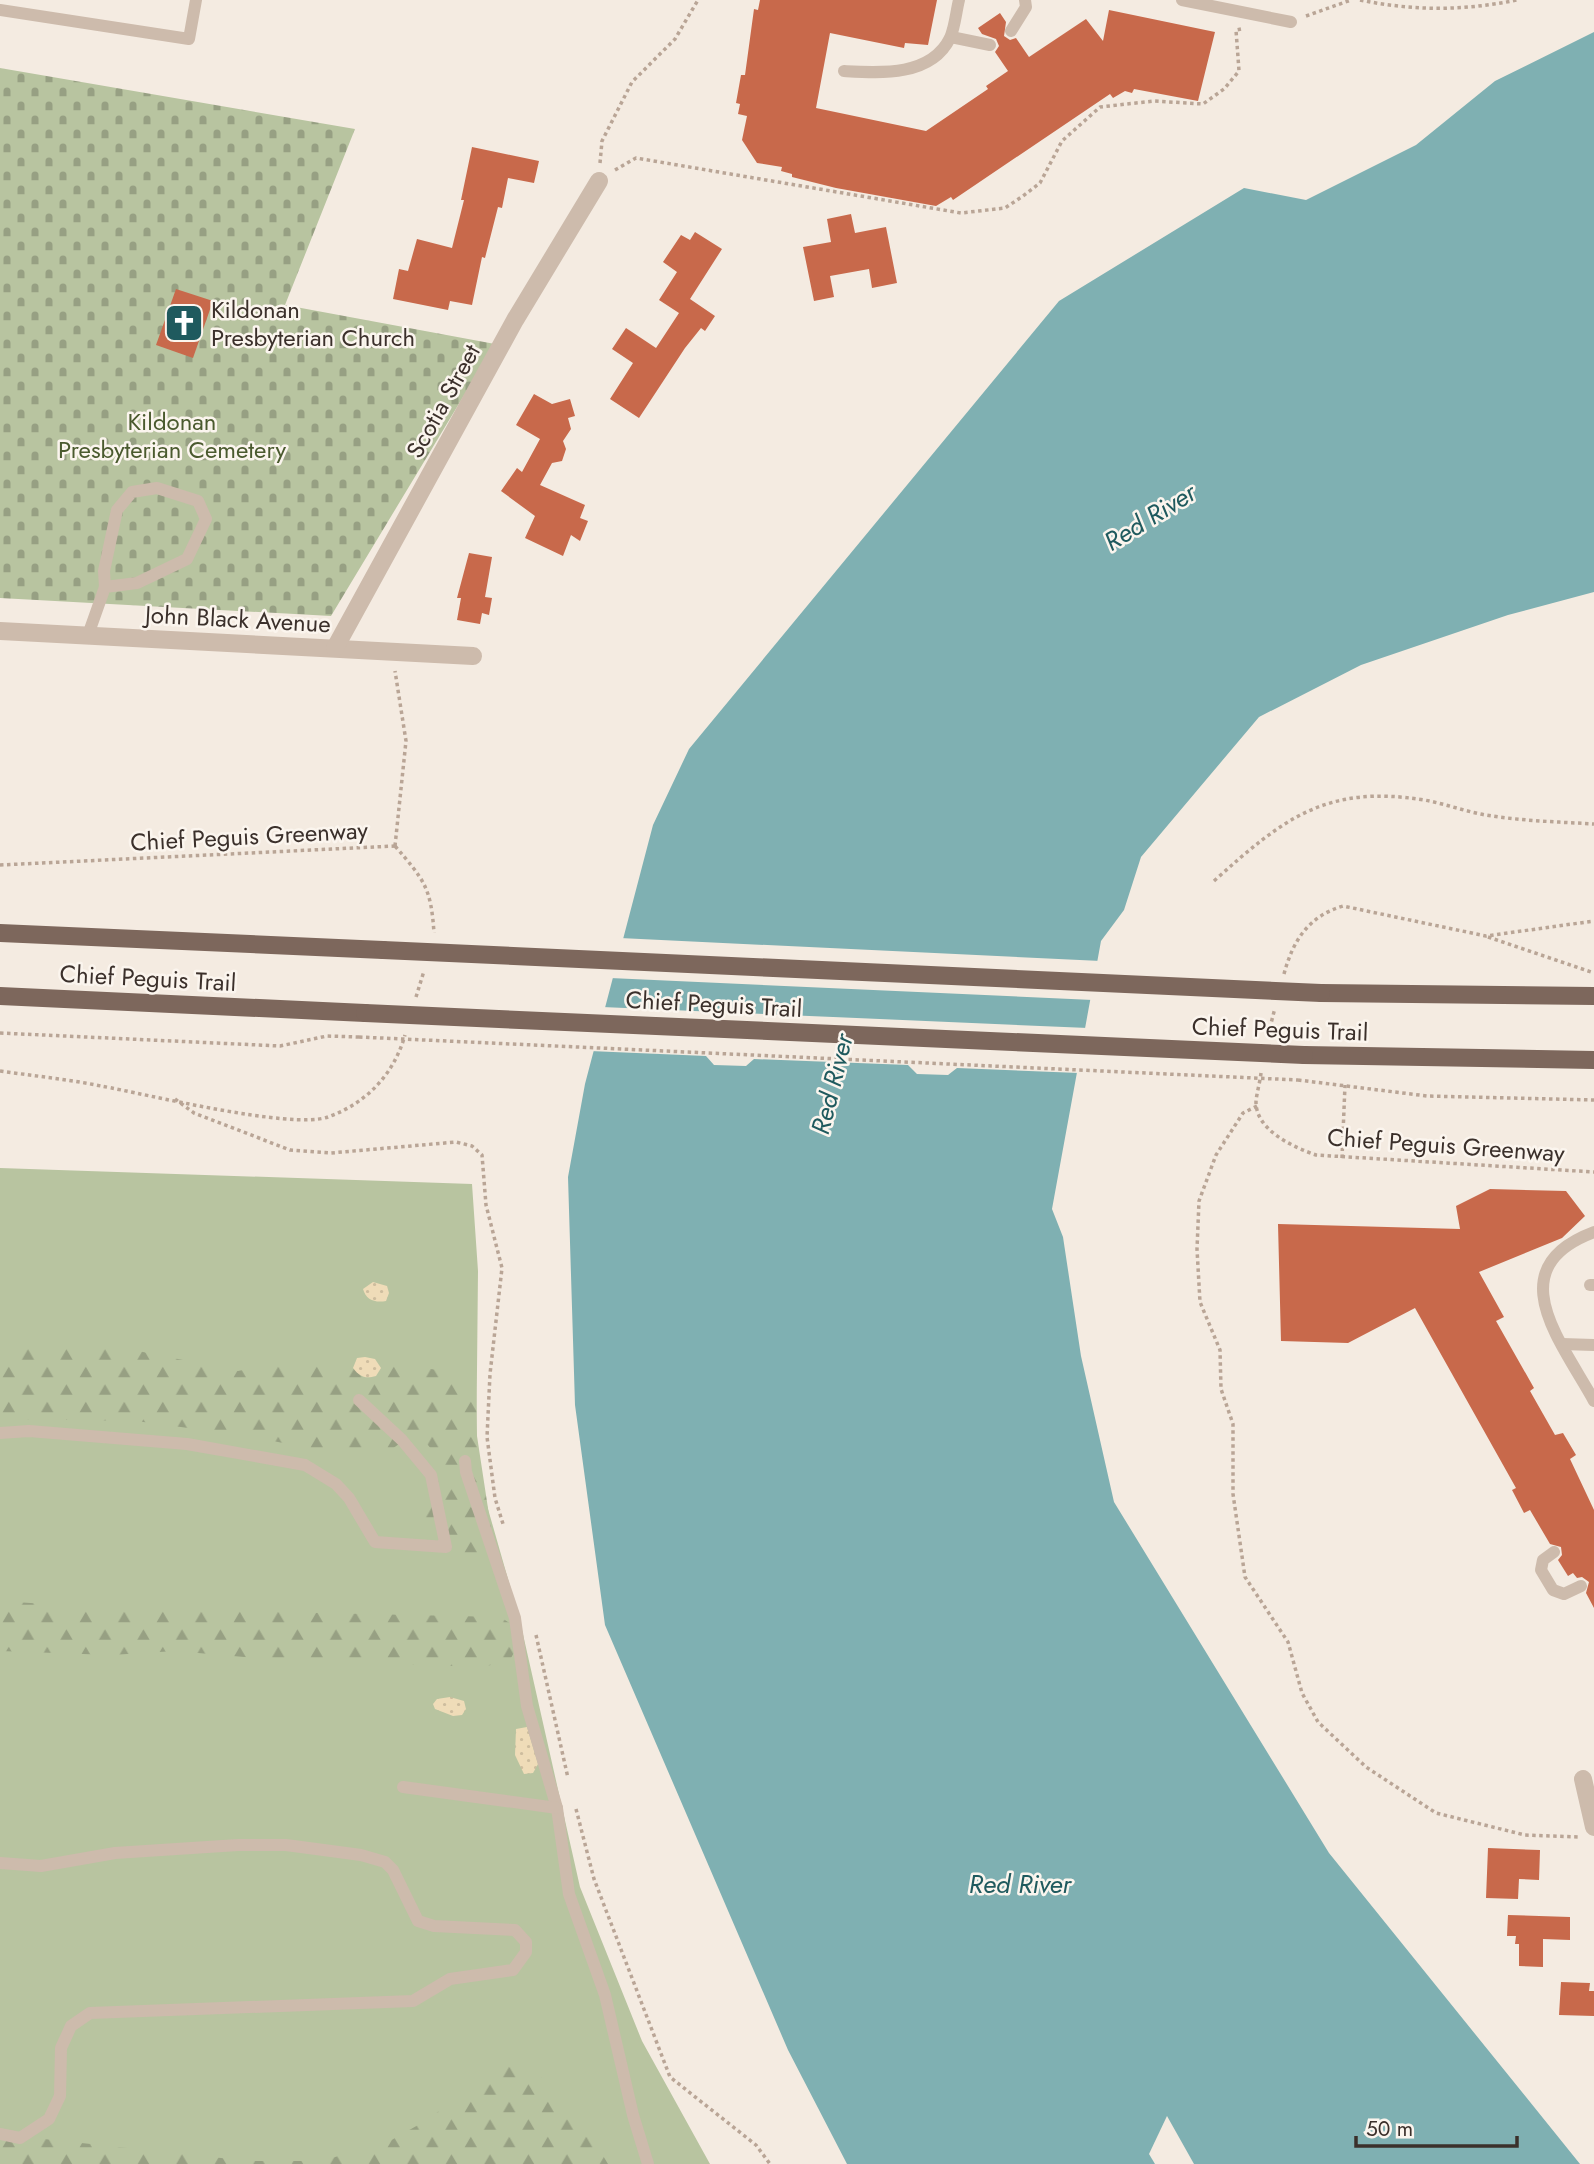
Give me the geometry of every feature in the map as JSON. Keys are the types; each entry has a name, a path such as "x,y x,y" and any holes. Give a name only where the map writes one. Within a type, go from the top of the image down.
{"main road":[{"name":"Chief Peguis Trail","path":"0,933 1321,993 1594,996"},
{"name":"Chief Peguis Trail","path":"0,996 1304,1055 1594,1060"}],"street":[{"name":"Scotia Street","path":"335,648 515,320 599,181"},
{"name":"John Black Avenue","path":"0,631 473,656"},
{"path":"1583,1779 1587,1832"}],"lane":[{"path":"0,10 189,39 196,0"},
{"path":"844,71 883,74 924,63 951,37 959,0"},
{"path":"1012,31 1026,7 1025,0"},
{"path":"1182,0 1291,22"},
{"path":"951,37 990,45"},
{"path":"88,635 105,587 104,571 117,510 132,492 157,488 198,501 206,519 187,559 137,583 105,587"},
{"path":"1594,1232 1572,1240 1548,1262 1541,1289 1549,1320 1594,1401"},
{"path":"1562,1344 1594,1345"},
{"path":"0,1433 29,1431 187,1444 297,1463 336,1484 359,1512 374,1542 446,1547 431,1475 402,1440 359,1400"},
{"path":"465,1461 466,1472 515,1618 527,1706 557,1808 569,1894 605,1995 633,2115 649,2164"},
{"path":"1554,1552 1544,1560 1541,1570 1553,1590 1564,1594 1581,1586"},
{"path":"403,1787 557,1808"},
{"path":"0,1863 41,1866 115,1853 237,1845 286,1845 374,1857 393,1870 418,1921 434,1926 515,1930 526,1942 526,1952 513,1970 450,1979 413,2001 90,2013 71,2026 61,2048 60,2096 49,2119 20,2138 0,2134"}],"path":[{"path":"599,181 602,141 632,82 675,39 698,0"},
{"path":"1291,22 1350,0"},
{"path":"1360,0 1400,8 1439,10 1517,0"},
{"path":"599,181 636,158 961,213 1005,208 1040,183 1062,141 1100,107 1154,101 1203,104 1224,89 1239,71 1236,30 1250,28"},
{"path":"392,652 406,741 395,846"},
{"path":"1214,881 1267,834 1293,817 1324,804 1362,794 1425,801 1494,817 1594,824"},
{"name":"Chief Peguis Greenway","path":"0,865 395,846 425,882 432,905 434,938"},
{"path":"1281,985 1291,948 1308,925 1326,911 1343,905 1486,936 1594,973"},
{"path":"1486,936 1594,921"},
{"path":"1266,1046 1278,997"},
{"path":"0,1033 280,1046 327,1036 359,1037 1297,1080 1427,1097 1594,1100"},
{"path":"0,1071 175,1099 253,1115 309,1120 327,1117 377,1088 401,1051"},
{"path":"1262,1071 1257,1106 1243,1113 1216,1154 1199,1201 1197,1249 1200,1302 1220,1350 1221,1389 1233,1424 1233,1494 1245,1577 1288,1642 1303,1693 1318,1722 1366,1767 1436,1813 1525,1835 1587,1832"},
{"path":"1342,1158 1345,1085"},
{"path":"175,1099 194,1113 290,1150 331,1153 456,1142 472,1146 482,1156 486,1205 502,1268 490,1374 487,1437 495,1498 507,1537"},
{"name":"Chief Peguis Greenway","path":"1257,1106 1261,1116 1283,1140 1316,1155 1594,1172"},
{"path":"535,1628 571,1791"},
{"path":"575,1803 594,1879 670,2077 756,2146 771,2164"}],"green space":[{"name":"Kildonan Presbyterian Cemetery","path":"0,68 355,129 285,305 495,344 331,616 0,598"},
{"path":"0,1168 472,1184 478,1271 476,1467 520,1621 580,1887 642,2041 710,2164 0,2164"},
{"path":"118,1347 238,1371 292,1360 381,1363 447,1371 476,1388 477,1436 491,1528 487,1552 459,1558 429,1535 421,1498 446,1468 417,1431 392,1449 359,1458 248,1436 136,1421 0,1419 0,1348"},
{"path":"0,1601 106,1608 500,1617 511,1624 517,1647 511,1658 485,1667 279,1660 175,1651 111,1655 0,1651"},
{"path":"505,2061 526,2066 549,2083 563,2116 593,2139 608,2164 0,2164 0,2141 44,2139 249,2161 321,2161 388,2142 427,2120"}],"sand":[{"path":"373,1282 387,1286 389,1293 386,1301 378,1302 366,1296 363,1289"},
{"path":"357,1358 375,1359 381,1368 376,1376 363,1376 353,1368"},
{"path":"450,1697 464,1701 466,1709 462,1715 453,1716 435,1709 433,1704 437,1699"},
{"path":"527,1727 538,1764 533,1773 524,1774 515,1755 516,1729"}],"water":[{"name":"Red River","path":"1594,32 1594,592 1508,615 1361,665 1259,717 1141,857 1124,910 1101,941 1052,1209 1063,1237 1081,1356 1114,1502 1329,1853 1580,2164 847,2164 788,2050 605,1625 575,1405 568,1177 585,1084 653,825 689,749 1059,301 1244,188 1306,200 1416,145 1495,81"}],"pier":[{"path":"620,938 1101,961 1093,1000 610,978"},
{"path":"602,1007 1088,1028 1079,1073 957,1068 948,1075 917,1074 908,1065 754,1059 746,1066 714,1065 706,1056 590,1051"},
{"path":"1167,2116 1194,2164 1155,2164 1149,2154"}],"building":[{"path":"760,0 937,0 928,45 905,43 904,48 830,33 816,108 926,131 988,89 986,86 1008,71 995,52 999,46 996,39 982,34 978,28 1000,13 1006,22 1004,36 1010,40 1016,38 1029,57 1086,19 1103,41 1109,10 1215,32 1198,101 1134,89 1132,93 1125,91 1113,98 1110,94 953,200 951,197 936,206 836,188 792,177 792,174 781,171 782,167 757,163 742,140 747,116 738,114 740,104 736,103 741,75 745,75 754,9 758,10"},
{"path":"472,147 539,161 534,183 508,178 502,208 498,207 485,258 482,257 472,305 450,301 448,310 393,299 399,269 408,271 417,239 452,248 464,200 461,200"},
{"path":"851,214 855,233 886,227 897,283 872,288 869,269 830,276 834,297 814,301 803,247 831,242 827,219"},
{"path":"695,232 722,249 690,299 715,316 705,331 701,328 685,348 639,418 610,399 633,363 612,349 626,328 656,348 679,313 659,300 677,272 663,262 681,235 690,240"},
{"name":"Kildonan Presbyterian Church","path":"176,289 213,301 193,358 156,345"},
{"path":"534,394 552,404 570,399 575,416 568,418 571,429 563,441 566,449 562,461 552,463 540,485 585,505 580,518 588,521 580,541 571,535 563,556 525,538 535,516 501,491 517,468 522,472 540,439 516,425"},
{"path":"469,553 492,557 485,597 492,598 489,615 482,613 480,624 457,620 461,598 457,598"},
{"path":"1490,1189 1566,1191 1585,1216 1562,1238 1479,1272 1504,1317 1496,1321 1534,1388 1530,1391 1555,1435 1563,1433 1576,1455 1570,1459 1594,1510 1594,1608 1586,1593 1589,1582 1582,1577 1577,1578 1573,1573 1568,1576 1558,1560 1562,1555 1561,1547 1550,1544 1530,1510 1524,1513 1512,1490 1516,1488 1415,1308 1348,1343 1281,1341 1278,1224 1460,1229 1456,1206"},
{"path":"1488,1848 1540,1850 1539,1880 1519,1879 1518,1899 1486,1898"},
{"path":"1508,1915 1570,1917 1570,1940 1543,1939 1543,1967 1519,1966 1519,1944 1515,1944 1516,1936 1507,1936"},
{"path":"1561,1982 1590,1983 1589,1991 1594,1991 1594,2016 1559,2015"}],"place":[{"name":"Kildonan Presbyterian Church","path":"184,323"}]}
